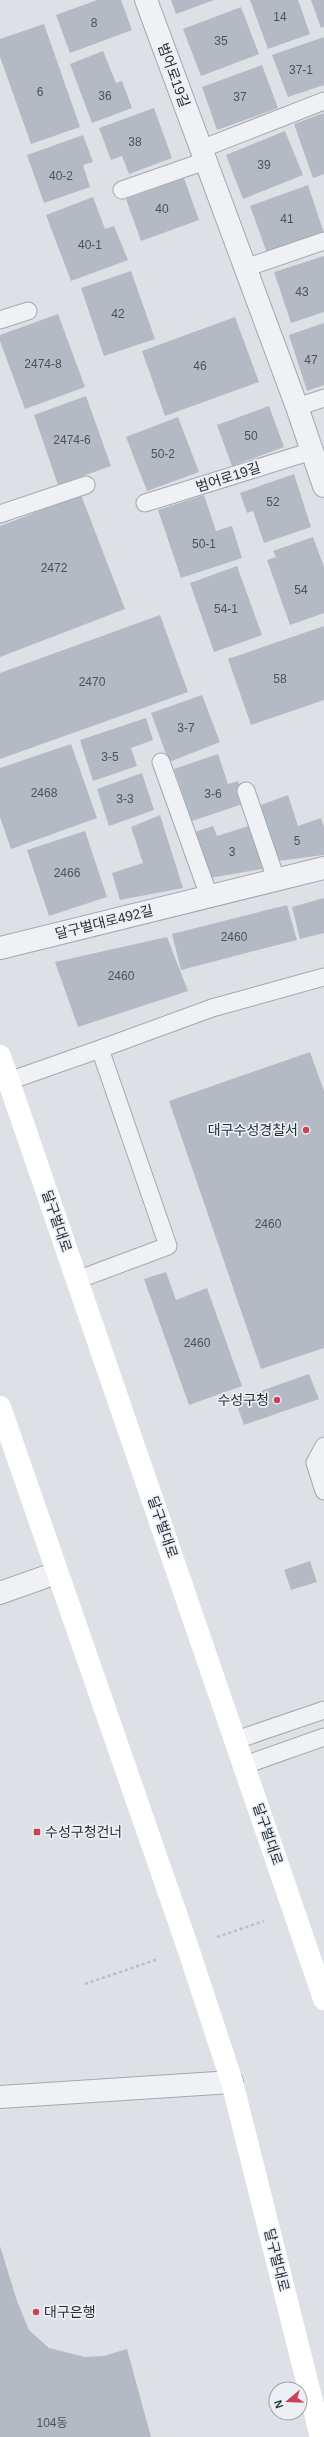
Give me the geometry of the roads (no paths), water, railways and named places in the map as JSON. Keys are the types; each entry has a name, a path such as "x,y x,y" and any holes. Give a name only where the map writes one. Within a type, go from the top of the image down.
{"main road":[{"name":"달구벌대로","path":"0,1056 245,1765 324,1999"},
{"name":"달구벌대로","path":"0,1407 56,1573 188,1948 232,2082 321,2437"}],"street":[{"name":"범어로19길","path":"146,0 297,406 324,486"},
{"name":"달구벌대로492길","path":"0,948 324,868"},
{"path":"0,1593 56,1573"},
{"path":"0,2097 232,2082"}],"lane":[{"path":"122,190 324,101"},
{"path":"245,268 324,241"},
{"path":"0,320 28,311"},
{"path":"297,406 324,398"},
{"name":"범어로19길","path":"145,503 312,451"},
{"path":"0,514 86,485"},
{"path":"161,762 209,896"},
{"path":"246,791 276,880"},
{"path":"9,1081 212,1008 324,977"},
{"path":"77,1280 168,1246 100,1049"},
{"path":"324,1446 315,1463 324,1491"},
{"path":"236,1740 324,1710"},
{"path":"245,1765 324,1737"}],"place":[{"name":"대구수성경찰서","path":"306,1130"},
{"name":"수성구청","path":"277,1400"},
{"name":"수성구청건너","path":"37,1832"},
{"name":"대구은행","path":"36,2312"}]}
